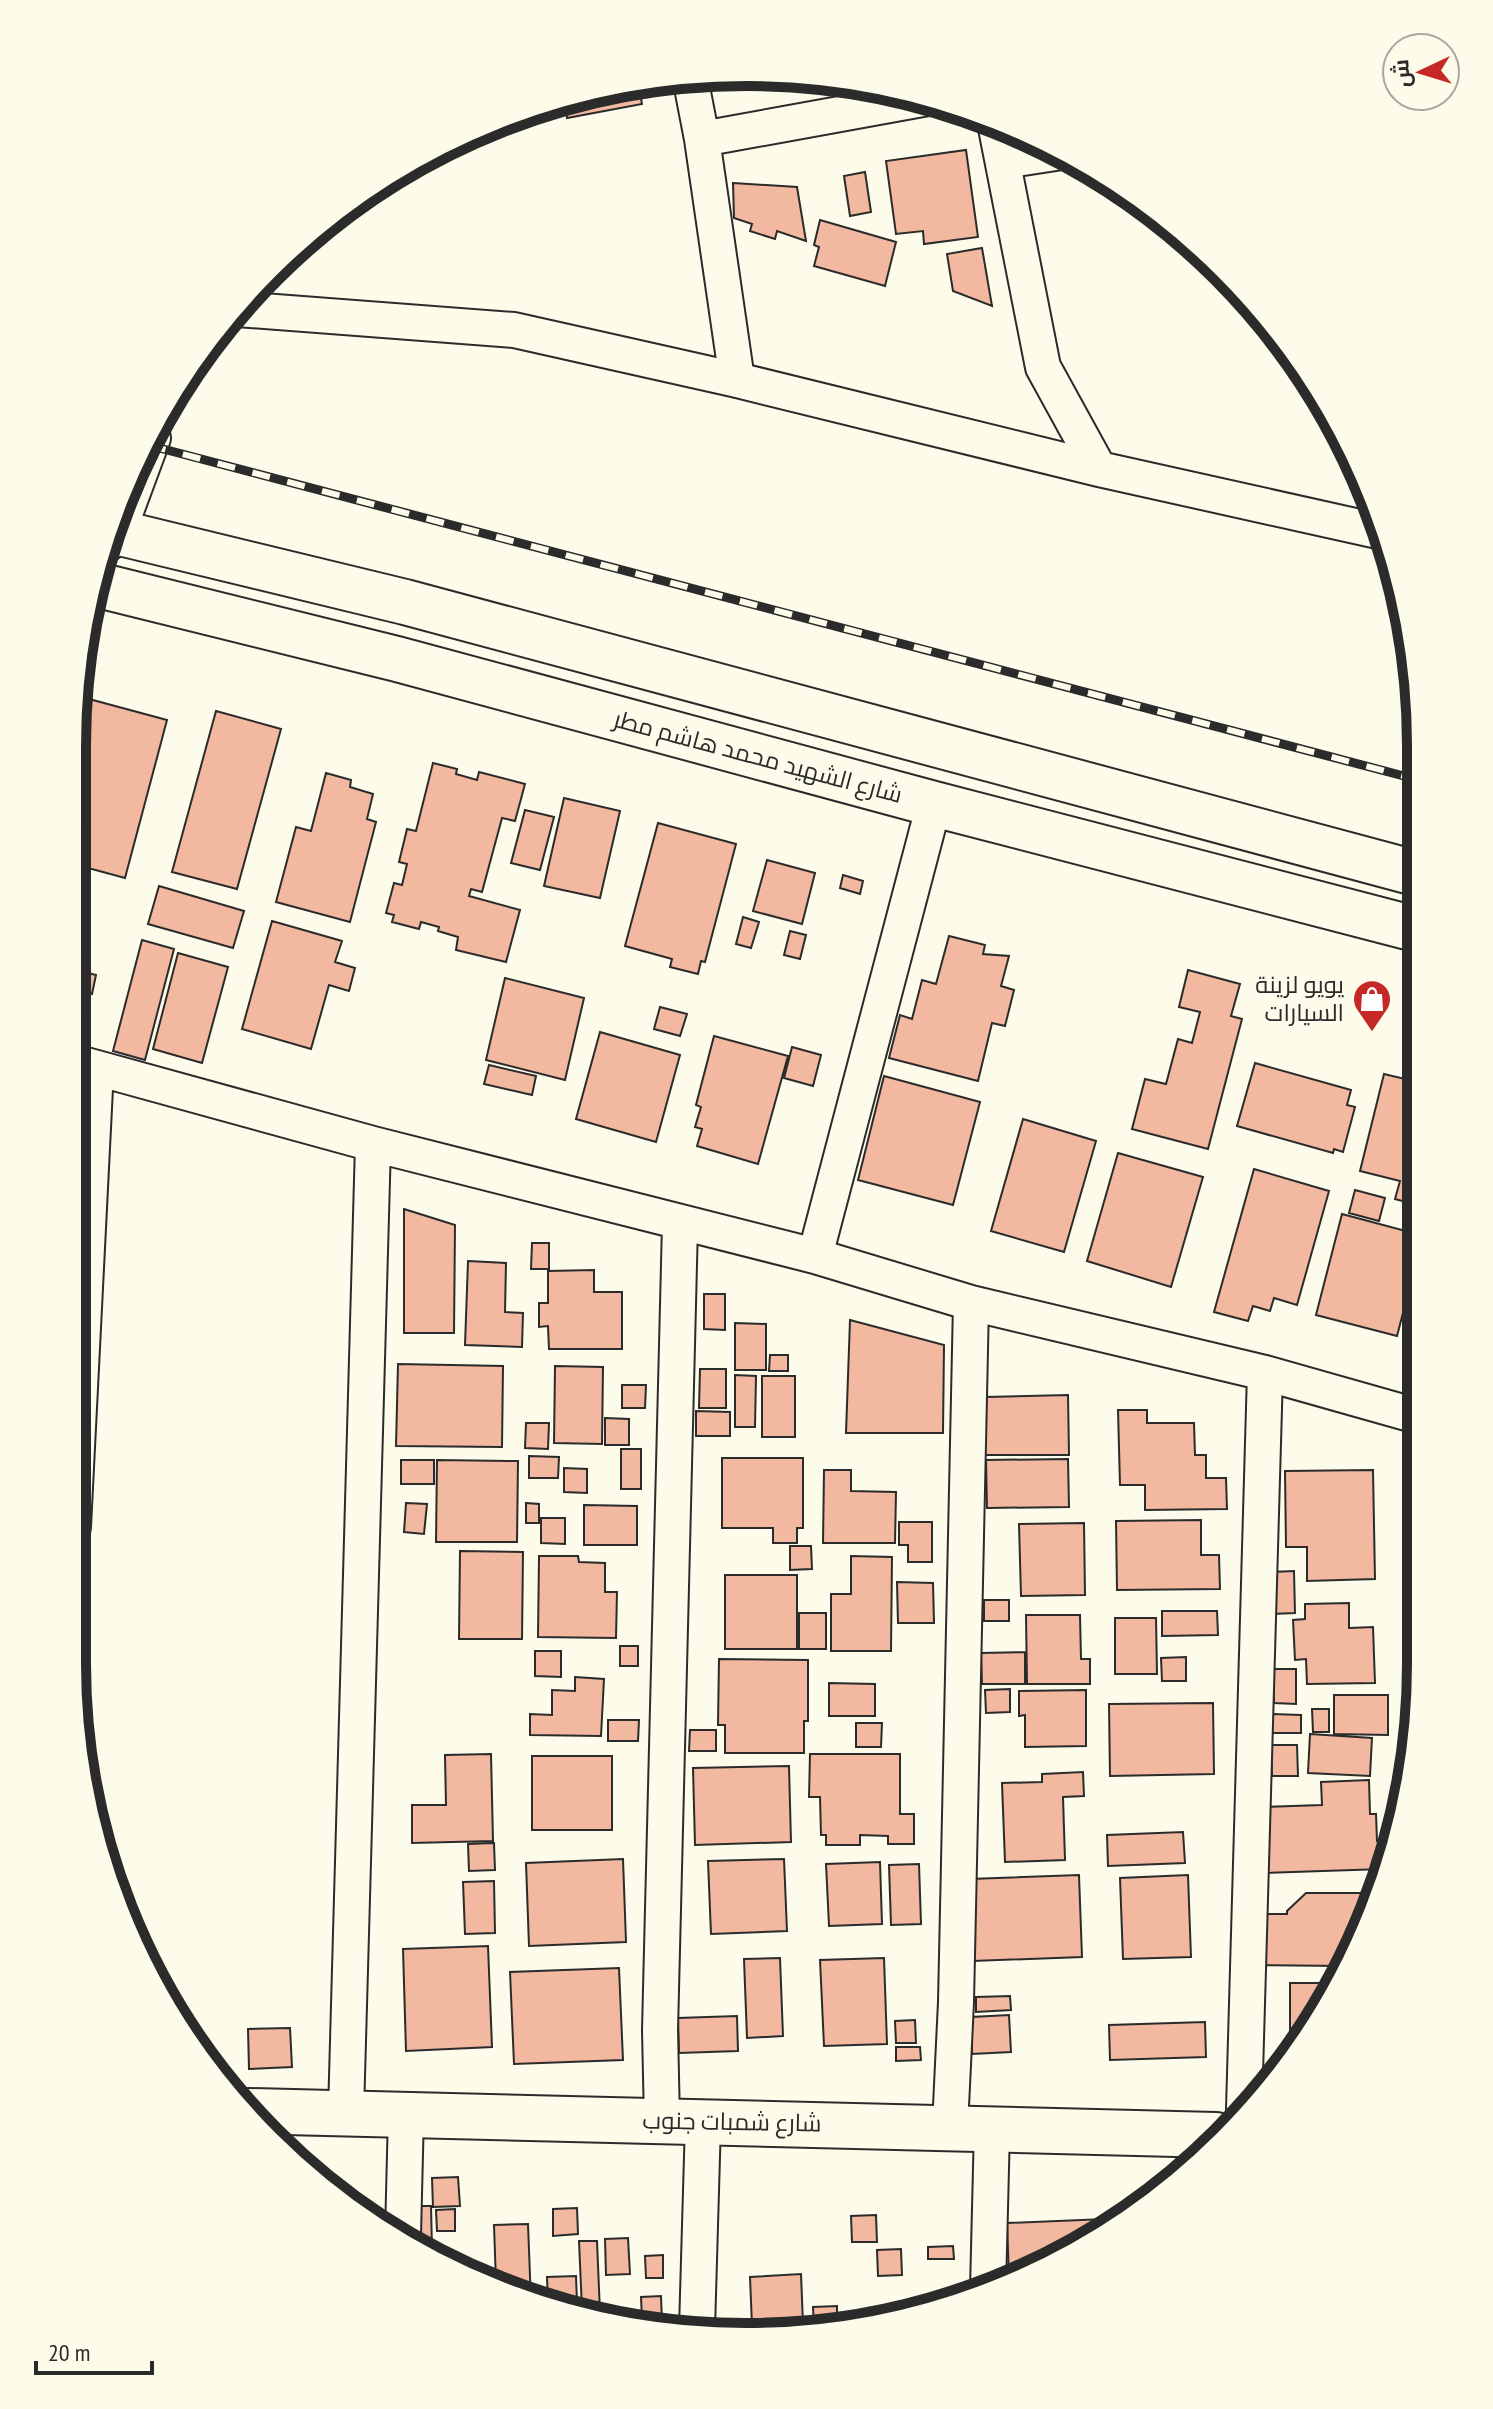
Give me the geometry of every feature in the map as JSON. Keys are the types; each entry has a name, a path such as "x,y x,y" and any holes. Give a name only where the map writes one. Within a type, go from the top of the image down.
{"main road":[{"path":"120,537 420,606 1407,871"},
{"name":"شارع الشهيد محمد هاشم مطر","path":"106,587 397,659 934,804 1407,927"},
{"name":"شارع شمبات جنوب","path":"262,2111 1209,2135"}],"street":[{"path":"692,88 737,380"},
{"path":"702,139 896,104"},
{"path":"998,136 1043,367 1099,469"},
{"path":"1004,161 1041,155"},
{"path":"251,310 514,330 737,380 1099,469 1370,529"},
{"path":"815,1256 934,804"},
{"path":"86,1065 373,1144 815,1256 971,1303 1265,1373 1407,1413"},
{"path":"346,2113 373,1144"},
{"path":"680,1224 660,2030 682,2121 696,2321"},
{"path":"971,1303 956,2002 987,2278"},
{"path":"1244,2096 1265,1373"},
{"path":"403,2227 406,2114"}],"building":[{"path":"640,95 642,104 567,118 566,112"},
{"path":"966,150 978,237 924,244 923,231 896,234 886,161"},
{"path":"865,172 871,212 850,216 844,176"},
{"path":"733,183 797,187 806,241 777,231 775,239 750,231 752,224 734,218"},
{"path":"820,220 896,242 885,286 814,266 819,247 814,245"},
{"path":"982,248 992,306 953,291 947,254"},
{"path":"88,699 167,720 125,878 86,867"},
{"path":"216,711 281,729 237,889 172,872"},
{"path":"433,763 457,769 456,774 477,780 479,772 525,784 515,821 502,818 482,892 471,889 469,896 520,910 506,962 456,950 458,937 421,922 419,929 392,922 394,915 386,913 394,883 402,885 407,864 399,862 407,829 416,831"},
{"path":"326,773 351,780 350,787 373,794 367,819 376,822 350,922 276,902 296,827 311,831"},
{"path":"564,798 620,811 600,898 544,886"},
{"path":"525,810 554,817 540,870 511,863"},
{"path":"658,823 736,844 705,962 701,961 698,974 670,967 672,959 625,946"},
{"path":"767,860 815,873 802,924 753,911"},
{"path":"843,875 863,881 860,894 840,888"},
{"path":"159,886 244,911 233,948 148,924"},
{"path":"743,917 759,922 751,948 736,944"},
{"path":"272,921 342,941 335,962 355,968 349,991 329,985 311,1049 242,1029"},
{"path":"790,931 806,935 800,959 784,955"},
{"path":"949,936 985,945 983,954 1009,956 1001,986 1014,990 1005,1026 992,1023 978,1081 889,1058 900,1015 912,1019 922,980 936,984"},
{"path":"142,940 174,949 145,1060 113,1051"},
{"path":"178,953 228,967 202,1063 153,1049"},
{"path":"1188,970 1240,984 1231,1016 1242,1019 1208,1149 1132,1129 1145,1079 1166,1084 1178,1039 1192,1043 1200,1012 1179,1007"},
{"path":"86,972 96,975 92,994 86,992"},
{"path":"505,978 584,998 565,1080 486,1060"},
{"path":"660,1007 687,1014 680,1036 654,1029"},
{"path":"600,1032 680,1055 656,1142 576,1119"},
{"path":"714,1036 788,1056 758,1164 697,1146 702,1129 695,1127 701,1107 696,1105"},
{"path":"792,1047 821,1055 813,1086 784,1078"},
{"path":"1255,1063 1351,1090 1347,1105 1355,1107 1343,1152 1334,1149 1333,1153 1237,1126"},
{"path":"489,1065 536,1076 532,1095 484,1084"},
{"path":"1384,1074 1407,1079 1407,1202 1395,1199 1400,1181 1360,1171"},
{"path":"884,1076 980,1102 953,1205 858,1180"},
{"path":"1023,1119 1096,1141 1064,1252 991,1231"},
{"path":"1118,1153 1203,1177 1171,1287 1087,1261"},
{"path":"1254,1169 1329,1191 1297,1305 1274,1298 1270,1311 1253,1306 1248,1321 1214,1312"},
{"path":"1355,1190 1385,1198 1379,1221 1349,1213"},
{"path":"404,1209 455,1225 454,1333 404,1333"},
{"path":"1342,1214 1407,1231 1407,1298 1397,1336 1316,1315"},
{"path":"532,1243 549,1243 549,1269 531,1269"},
{"path":"468,1261 506,1263 505,1312 523,1313 522,1347 465,1345"},
{"path":"594,1270 594,1292 622,1292 622,1349 549,1349 548,1326 539,1327 539,1303 548,1303 548,1271"},
{"path":"704,1294 725,1294 725,1330 704,1329"},
{"path":"850,1320 944,1345 943,1433 846,1433"},
{"path":"735,1323 766,1324 766,1370 735,1370"},
{"path":"770,1355 788,1355 788,1371 769,1371"},
{"path":"398,1364 503,1366 502,1447 396,1446"},
{"path":"555,1366 603,1367 602,1444 554,1443"},
{"path":"700,1369 726,1369 726,1408 699,1408"},
{"path":"735,1375 756,1376 755,1427 735,1427"},
{"path":"762,1376 795,1376 795,1437 762,1437"},
{"path":"622,1385 646,1385 645,1408 622,1408"},
{"path":"1068,1395 1069,1455 977,1455 976,1422 986,1422 985,1397"},
{"path":"1118,1410 1147,1410 1147,1423 1194,1423 1195,1455 1206,1455 1206,1478 1226,1478 1227,1509 1145,1510 1145,1485 1120,1485"},
{"path":"696,1411 730,1412 730,1436 696,1436"},
{"path":"605,1418 629,1419 629,1445 605,1445"},
{"path":"526,1423 549,1423 548,1449 525,1448"},
{"path":"621,1449 641,1449 641,1489 621,1489"},
{"path":"529,1456 559,1457 558,1478 529,1478"},
{"path":"722,1458 803,1458 803,1528 797,1528 797,1543 773,1543 773,1528 722,1528"},
{"path":"1068,1459 1069,1507 987,1508 986,1460"},
{"path":"401,1460 434,1460 434,1484 401,1484"},
{"path":"437,1460 518,1461 517,1542 436,1542"},
{"path":"564,1468 587,1469 587,1493 564,1492"},
{"path":"824,1470 851,1470 851,1491 896,1492 895,1543 823,1543"},
{"path":"1373,1470 1375,1579 1307,1581 1307,1547 1286,1547 1285,1471"},
{"path":"1405,1497 1407,1497 1407,1587"},
{"path":"406,1503 427,1504 424,1534 404,1532"},
{"path":"526,1503 539,1504 539,1523 526,1523"},
{"path":"584,1505 637,1506 637,1545 584,1545"},
{"path":"541,1518 565,1518 565,1544 541,1543"},
{"path":"1201,1520 1201,1555 1219,1555 1220,1589 1117,1590 1116,1521"},
{"path":"899,1522 932,1522 932,1562 908,1562 908,1545 899,1545"},
{"path":"1084,1523 1085,1595 1021,1596 1019,1524"},
{"path":"790,1546 811,1546 812,1569 790,1570"},
{"path":"460,1551 523,1552 522,1639 459,1639"},
{"path":"539,1556 578,1556 579,1562 605,1563 605,1592 617,1592 616,1638 538,1637"},
{"path":"851,1556 892,1557 891,1651 831,1651 831,1594 851,1594"},
{"path":"1294,1571 1295,1613 1272,1614 1271,1572"},
{"path":"725,1575 797,1575 797,1649 725,1649"},
{"path":"897,1582 933,1583 934,1623 898,1623"},
{"path":"984,1600 1009,1600 1009,1621 984,1621"},
{"path":"1349,1603 1349,1628 1373,1627 1375,1683 1307,1684 1306,1659 1295,1660 1293,1620 1305,1619 1305,1604"},
{"path":"1162,1611 1217,1611 1218,1635 1162,1636"},
{"path":"799,1613 826,1613 826,1649 799,1649"},
{"path":"1404,1614 1407,1614 1406,1686"},
{"path":"1026,1615 1080,1615 1081,1659 1090,1659 1090,1684 1027,1684"},
{"path":"1115,1618 1156,1618 1157,1674 1115,1674"},
{"path":"620,1646 638,1646 638,1666 620,1666"},
{"path":"535,1651 561,1651 561,1677 535,1676"},
{"path":"1025,1652 1025,1684 982,1684 981,1653"},
{"path":"1186,1657 1186,1681 1162,1681 1161,1658"},
{"path":"719,1659 808,1660 808,1721 804,1721 804,1753 725,1753 725,1725 718,1725"},
{"path":"1273,1669 1296,1669 1296,1704 1274,1703"},
{"path":"575,1677 604,1679 601,1736 530,1735 530,1714 552,1715 552,1690 575,1691"},
{"path":"829,1683 875,1684 875,1716 829,1716"},
{"path":"1010,1689 1010,1712 986,1713 985,1690"},
{"path":"1086,1690 1086,1746 1025,1747 1025,1715 1019,1716 1019,1691"},
{"path":"1334,1695 1388,1695 1388,1735 1334,1734"},
{"path":"1213,1703 1214,1774 1110,1776 1109,1704"},
{"path":"1312,1709 1329,1709 1329,1732 1313,1732"},
{"path":"1272,1714 1301,1715 1301,1733 1272,1733"},
{"path":"608,1720 639,1720 638,1741 608,1741"},
{"path":"856,1723 882,1723 881,1747 856,1747"},
{"path":"690,1730 716,1730 716,1751 689,1751"},
{"path":"1310,1734 1372,1738 1370,1776 1308,1773"},
{"path":"1271,1745 1297,1745 1298,1776 1272,1776"},
{"path":"491,1754 493,1841 412,1843 412,1805 446,1805 445,1755"},
{"path":"810,1754 900,1754 900,1814 914,1814 914,1844 888,1844 888,1836 860,1835 860,1845 826,1845 826,1835 821,1835 820,1797 809,1797"},
{"path":"532,1756 612,1756 612,1830 532,1830"},
{"path":"789,1766 791,1842 695,1845 693,1768"},
{"path":"1083,1772 1084,1796 1063,1797 1065,1860 1005,1862 1002,1783 1042,1782 1042,1774"},
{"path":"1369,1780 1370,1814 1376,1814 1377,1841 1382,1841 1374,1869 1266,1873 1264,1807 1322,1805 1321,1782"},
{"path":"1183,1832 1185,1863 1108,1866 1107,1835"},
{"path":"494,1843 495,1870 469,1871 468,1844"},
{"path":"623,1859 626,1942 529,1946 526,1863"},
{"path":"784,1859 787,1931 711,1934 708,1861"},
{"path":"880,1862 882,1924 829,1926 826,1864"},
{"path":"919,1864 921,1924 891,1925 889,1865"},
{"path":"1079,1875 1082,1957 973,1961 970,1879"},
{"path":"1188,1875 1191,1957 1123,1959 1120,1878"},
{"path":"494,1881 495,1933 465,1934 463,1882"},
{"path":"1306,1893 1364,1893 1333,1966 1254,1965 1255,1914 1287,1914"},
{"path":"488,1946 492,2047 406,2051 403,1949"},
{"path":"780,1958 783,2036 747,2038 744,1959"},
{"path":"884,1958 887,2044 824,2046 820,1960"},
{"path":"619,1968 623,2060 514,2064 510,1972"},
{"path":"1290,1983 1324,1983 1319,1993 1290,2038"},
{"path":"1010,1996 1011,2010 976,2012 976,1997"},
{"path":"1009,2015 1011,2052 972,2054 971,2017"},
{"path":"737,2016 738,2051 679,2053 678,2018"},
{"path":"915,2020 916,2043 896,2043 895,2021"},
{"path":"1205,2022 1206,2057 1110,2060 1109,2025"},
{"path":"290,2028 292,2067 249,2069 248,2029"},
{"path":"896,2047 920,2047 921,2060 896,2061"},
{"path":"458,2177 460,2206 433,2207 432,2178"},
{"path":"417,2206 431,2206 432,2243 419,2236"},
{"path":"577,2208 578,2234 553,2236 553,2209"},
{"path":"455,2209 455,2231 437,2231 436,2210"},
{"path":"876,2215 877,2242 852,2242 851,2216"},
{"path":"1102,2219 1009,2269 1007,2223"},
{"path":"528,2224 530,2287 496,2274 494,2225"},
{"path":"628,2238 630,2274 606,2275 605,2239"},
{"path":"579,2241 597,2241 600,2306 582,2301"},
{"path":"953,2246 954,2259 928,2259 928,2247"},
{"path":"901,2249 902,2275 878,2276 877,2250"},
{"path":"663,2255 663,2278 646,2278 645,2256"},
{"path":"801,2274 803,2321 752,2323 750,2277"},
{"path":"576,2276 577,2300 548,2292 547,2277"},
{"path":"661,2296 662,2317 642,2314 641,2297"},
{"path":"837,2306 837,2316 814,2319 813,2307"}],"railway":[{"path":"157,447 1407,777"}],"place":[{"name":"يويو لزينة السيارات","path":"1372,1033"}]}
